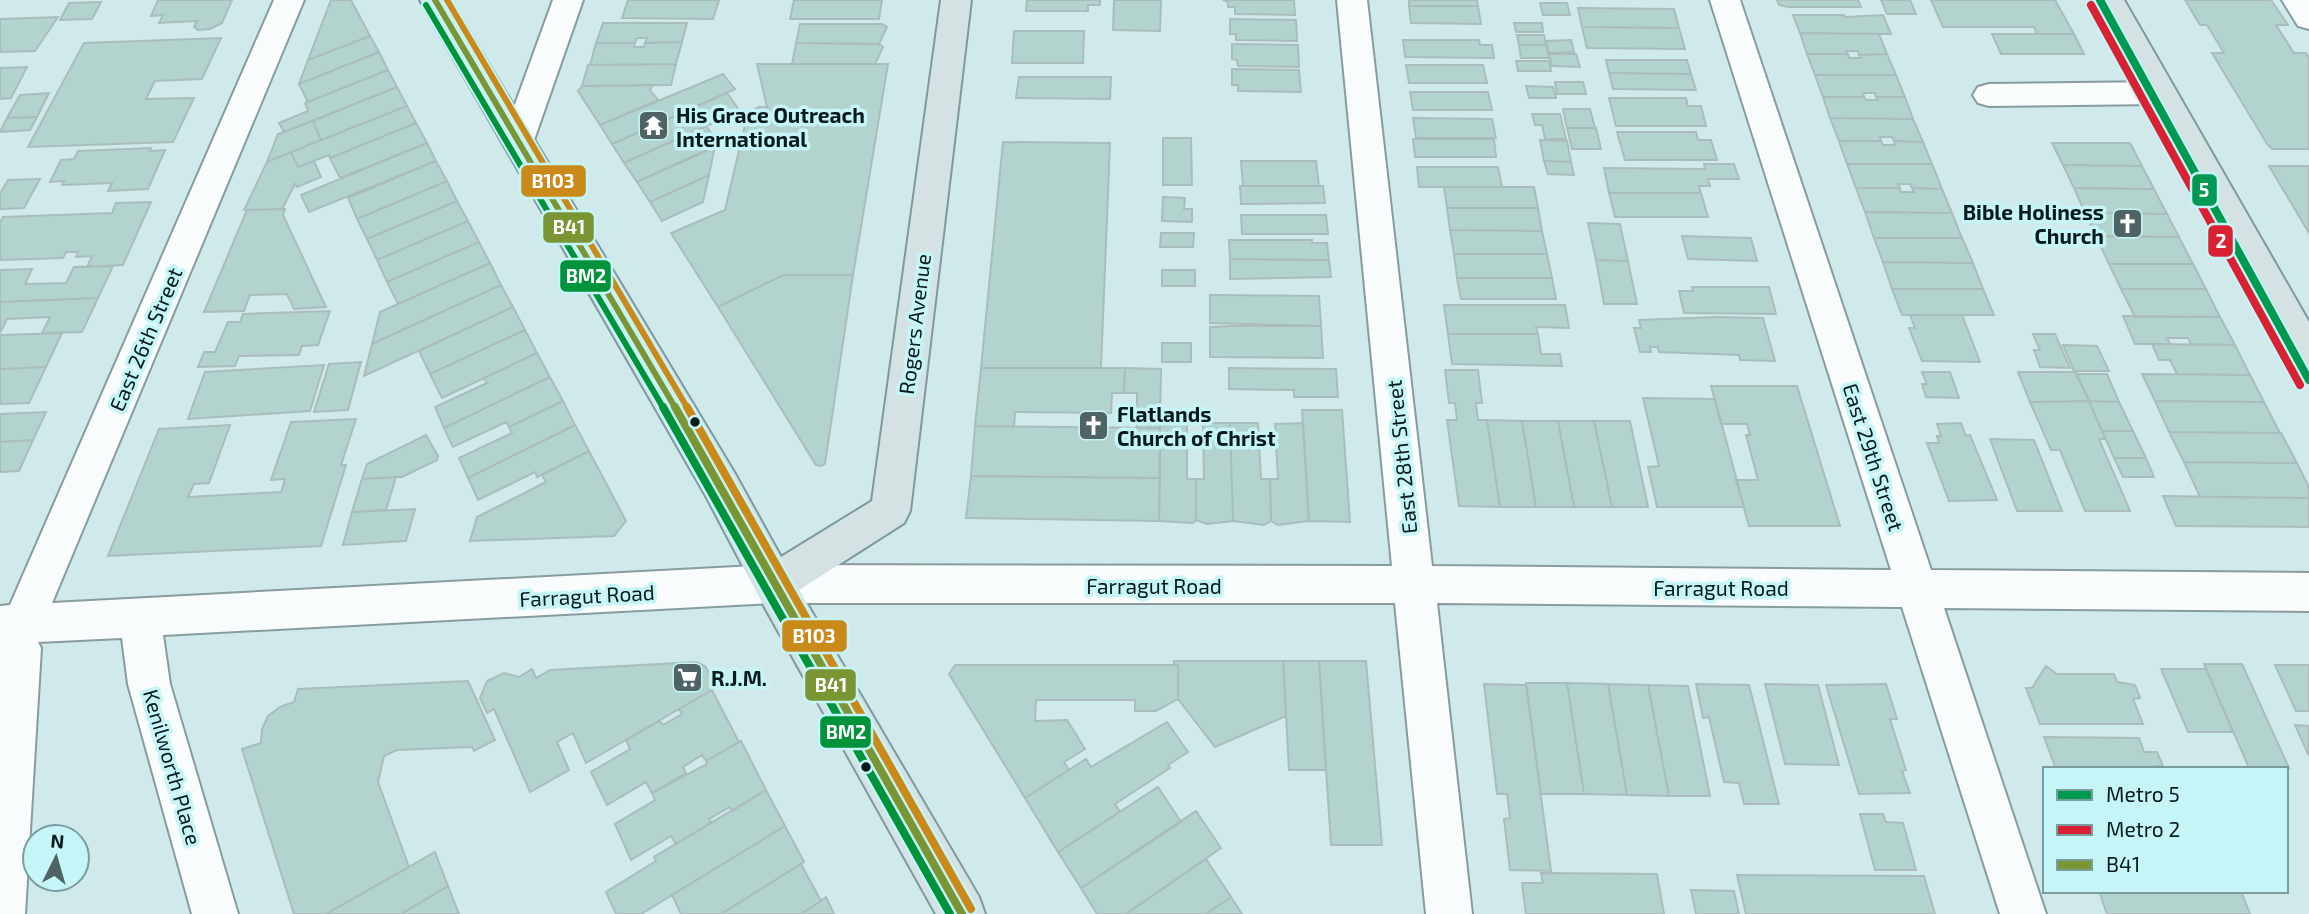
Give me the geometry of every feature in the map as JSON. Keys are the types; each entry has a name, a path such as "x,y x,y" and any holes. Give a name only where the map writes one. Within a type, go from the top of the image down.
{"main road":[{"path":"435,0 720,484 962,914"},
{"name":"Rogers Avenue","path":"774,584 890,511 956,0"},
{"path":"2109,0 2309,355"}],"street":[{"name":"East 26th Street","path":"0,678 11,625 289,0"},
{"path":"518,140 568,0"},
{"name":"East 28th Street","path":"1352,0 1449,914"},
{"name":"East 29th Street","path":"1725,0 2023,914"},
{"path":"2297,0 2309,19"},
{"path":"1989,95 2160,93"},
{"name":"Farragut Road","path":"11,625 774,584 1414,585 2309,592"},
{"name":"Kenilworth Place","path":"140,618 149,684 215,914"},
{"path":"2,914 11,625"}],"building":[{"path":"158,0 232,0 222,23 210,29 198,30 194,27 197,21 159,23 163,15 151,16"},
{"path":"331,0 351,0 370,36 308,60"},
{"path":"628,0 719,0 713,19 622,18"},
{"path":"794,0 882,0 879,19 790,19"},
{"path":"1027,0 1100,0 1100,5 1088,5 1088,11 1026,11"},
{"path":"1114,0 1161,0 1160,31 1113,30"},
{"path":"1223,0 1294,0 1295,15 1235,14 1235,7 1228,7 1228,2"},
{"path":"1409,0 1477,0 1478,6 1409,6"},
{"path":"1777,0 1858,0 1861,7 1788,7 1779,5"},
{"path":"1881,0 1910,0 1916,14 1887,14"},
{"path":"1931,0 2055,0 2074,34 2037,34 2034,27 1943,27"},
{"path":"2185,0 2271,0 2288,25 2276,25 2294,53 2306,53 2309,58 2309,149 2272,149 2267,144 2212,53 2224,53 2207,25 2200,25"},
{"path":"101,2 92,19 60,20 69,3"},
{"path":"1540,3 1567,3 1570,15 1543,15"},
{"path":"1409,6 1478,6 1481,24 1411,23"},
{"path":"1578,8 1674,9 1679,28 1582,27"},
{"path":"1793,15 1883,15 1891,34 1800,33"},
{"path":"58,17 35,51 0,52 0,19"},
{"path":"1230,19 1296,20 1297,41 1236,40 1236,34 1230,34"},
{"path":"603,23 687,23 682,42 645,43 647,38 637,38 635,43 596,43"},
{"path":"1514,23 1542,23 1543,32 1516,32"},
{"path":"800,24 882,24 887,27 879,44 796,43"},
{"path":"1582,27 1679,28 1685,49 1587,48"},
{"path":"1014,31 1084,31 1083,63 1012,63"},
{"path":"1800,33 1879,34 1887,54 1859,55 1858,51 1846,51 1848,54 1807,54"},
{"path":"1992,34 2074,34 2084,54 2001,54"},
{"path":"1517,35 1544,35 1546,45 1519,45"},
{"path":"370,36 379,52 299,84 308,60"},
{"path":"221,38 202,79 155,81 146,99 194,98 173,142 28,147 84,43"},
{"path":"1403,40 1479,40 1480,45 1492,45 1494,58 1405,57"},
{"path":"1571,40 1574,52 1549,53 1546,41"},
{"path":"682,42 676,64 590,65 596,43 635,43 634,47 644,47 645,43"},
{"path":"796,43 879,44 883,47 875,64 792,64"},
{"path":"1232,44 1298,45 1299,67 1238,66 1237,60 1232,59"},
{"path":"1519,45 1546,45 1549,58 1521,58"},
{"path":"379,52 388,70 308,102 299,84"},
{"path":"1549,54 1576,54 1580,67 1552,66"},
{"path":"1807,54 1848,54 1849,58 1861,58 1859,55 1887,54 1896,75 1815,75"},
{"path":"1606,60 1687,60 1691,74 1609,73"},
{"path":"1516,61 1549,61 1551,71 1518,71"},
{"path":"676,64 671,85 582,86 588,65"},
{"path":"757,64 888,64 853,275 783,275 718,307 671,233 725,210 748,112 767,107"},
{"path":"1406,65 1483,65 1487,83 1409,83"},
{"path":"27,67 11,98 0,99 0,68"},
{"path":"1232,69 1299,70 1301,92 1238,91 1238,85 1232,85"},
{"path":"388,70 397,87 284,132 279,123 308,111 305,103"},
{"path":"1609,73 1691,74 1696,90 1613,89"},
{"path":"723,74 735,89 612,144 600,125"},
{"path":"1815,75 1896,75 1905,97 1876,97 1875,93 1863,93 1864,97 1823,97"},
{"path":"1019,77 1111,77 1110,99 1016,98"},
{"path":"1555,82 1583,82 1586,94 1557,94"},
{"path":"653,85 650,90 658,100 600,125 578,91 582,86"},
{"path":"1526,86 1553,87 1556,98 1529,98"},
{"path":"397,87 407,106 321,140 313,121"},
{"path":"1410,92 1488,92 1492,110 1413,110"},
{"path":"49,93 37,117 7,118 20,95"},
{"path":"727,93 740,111 624,163 612,144"},
{"path":"1823,97 1864,97 1866,100 1878,100 1876,97 1905,97 1913,119 1830,118"},
{"path":"1609,98 1686,98 1688,106 1701,106 1706,126 1616,126"},
{"path":"407,106 416,123 330,158 329,155 298,167 291,152"},
{"path":"1563,109 1590,109 1595,128 1567,128"},
{"path":"1532,114 1560,114 1566,139 1545,139 1542,125 1535,125"},
{"path":"37,117 30,130 0,132 7,118"},
{"path":"1413,118 1492,119 1496,138 1416,138"},
{"path":"1830,118 1913,119 1923,142 1894,141 1892,137 1880,137 1881,141 1839,141"},
{"path":"313,121 321,140 267,162 278,134"},
{"path":"416,123 427,143 340,178 330,158"},
{"path":"706,126 720,145 637,182 624,163"},
{"path":"1567,128 1596,128 1601,149 1572,149"},
{"path":"1617,132 1696,132 1698,140 1711,140 1717,160 1625,160"},
{"path":"1163,138 1191,138 1192,185 1163,185"},
{"path":"1413,139 1494,139 1496,157 1415,157"},
{"path":"1540,140 1567,141 1571,162 1544,161"},
{"path":"1839,141 1881,141 1883,145 1895,145 1894,141 1923,142 1932,164 1847,164"},
{"path":"1003,142 1110,143 1101,368 981,368"},
{"path":"427,143 436,161 309,212 301,195"},
{"path":"2052,143 2130,143 2142,166 2063,165"},
{"path":"715,146 709,175 650,202 637,182"},
{"path":"151,148 150,151 165,150 148,189 108,191 112,183 62,185 64,181 50,182 61,160 74,159 78,151"},
{"path":"291,152 298,167 314,161 321,177 297,187 295,184 282,209 244,210 267,162"},
{"path":"436,161 447,181 357,219 348,198"},
{"path":"1241,161 1316,161 1319,186 1243,186"},
{"path":"1544,161 1571,162 1574,175 1548,174"},
{"path":"1704,164 1734,164 1739,179 1708,179 1710,186 1699,186 1701,193 1609,193 1604,168 1705,169"},
{"path":"1847,164 1932,164 1942,189 1912,188 1910,184 1898,184 1900,188 1856,188"},
{"path":"2063,165 2142,166 2154,189 2074,188"},
{"path":"2269,166 2309,166 2309,233"},
{"path":"1417,167 1498,167 1502,187 1419,187"},
{"path":"709,175 703,202 662,221 650,202"},
{"path":"40,179 24,208 0,209 0,194 8,180"},
{"path":"447,181 457,201 367,239 357,219"},
{"path":"1240,186 1323,186 1325,203 1241,204"},
{"path":"1444,187 1534,187 1538,208 1447,208"},
{"path":"1856,188 1900,188 1901,192 1914,192 1912,188 1942,189 1952,213 1865,212"},
{"path":"2074,188 2154,189 2167,214 2085,213"},
{"path":"1609,193 1701,193 1708,217 1615,217"},
{"path":"1163,197 1185,198 1184,209 1192,209 1192,222 1162,221"},
{"path":"457,201 468,221 377,260 367,239"},
{"path":"151,202 123,265 87,267 92,256 76,257 78,252 66,252 63,258 0,260 0,223 3,217 112,213 116,203"},
{"path":"1447,208 1538,208 1542,231 1450,230"},
{"path":"285,209 283,215 326,307 294,309 287,294 250,295 244,311 204,312 247,210"},
{"path":"1865,212 1952,213 1962,238 1874,238"},
{"path":"2085,213 2167,214 2179,237 2096,236"},
{"path":"1241,215 1326,215 1328,234 1242,234"},
{"path":"468,221 479,242 387,282 377,260"},
{"path":"1588,223 1620,224 1628,261 1596,260"},
{"path":"1450,230 1542,231 1547,254 1454,254"},
{"path":"1161,233 1194,233 1193,247 1160,247"},
{"path":"1682,236 1751,238 1757,261 1688,259"},
{"path":"2096,236 2179,237 2193,264 2109,264"},
{"path":"1874,238 1962,238 1973,263 1883,262"},
{"path":"1229,240 1312,240 1312,243 1327,243 1329,260 1230,259"},
{"path":"479,242 490,263 398,304 387,282"},
{"path":"1454,254 1547,254 1552,278 1457,278"},
{"path":"1230,259 1329,260 1331,277 1230,279"},
{"path":"1596,260 1628,261 1637,304 1604,304"},
{"path":"1883,262 1973,263 1983,289 1892,289"},
{"path":"490,263 501,285 372,344 380,312"},
{"path":"2109,264 2193,264 2206,289 2121,289"},
{"path":"113,266 98,298 0,302 0,270 32,269 25,284 66,283 74,267"},
{"path":"1162,270 1195,270 1195,286 1162,286"},
{"path":"783,275 853,275 825,464 821,466 816,465 718,307"},
{"path":"1457,278 1552,278 1556,299 1461,299"},
{"path":"501,285 513,307 364,376 372,344"},
{"path":"1692,287 1769,287 1776,314 1684,313 1679,291 1693,291"},
{"path":"1892,289 1983,289 1994,315 1902,315"},
{"path":"2121,289 2206,289 2220,317 2135,317"},
{"path":"1210,295 1319,296 1321,326 1210,323"},
{"path":"98,298 82,332 42,333 50,317 7,319 0,333 0,302"},
{"path":"1444,305 1565,305 1569,328 1536,327 1538,334 1448,334"},
{"path":"513,307 525,330 430,374 419,351"},
{"path":"330,311 318,345 302,346 299,355 239,356 235,366 198,367 204,352 215,352 228,322 240,322 243,314"},
{"path":"1910,315 1962,315 1980,362 1922,361 1909,328 1915,328"},
{"path":"2123,316 2220,317 2235,345 2191,344 2188,338 2167,338 2170,344 2135,344"},
{"path":"1763,318 1775,361 1740,360 1739,355 1659,352 1658,347 1650,347 1651,352 1640,352 1634,328 1641,328 1639,320"},
{"path":"1321,326 1323,358 1210,357 1210,327"},
{"path":"525,330 537,353 442,398 430,374"},
{"path":"62,333 46,367 0,369 0,335"},
{"path":"1448,334 1538,334 1541,354 1560,354 1562,366 1452,364"},
{"path":"2033,334 2055,334 2070,368 2040,367 2034,350 2040,350"},
{"path":"1162,343 1191,343 1191,362 1162,362"},
{"path":"2152,344 2235,345 2250,375 2177,374 2170,360 2159,360"},
{"path":"2063,345 2097,346 2109,371 2074,371"},
{"path":"537,353 550,377 444,428 435,407 487,383 484,378"},
{"path":"361,362 348,410 314,412 329,364"},
{"path":"324,365 310,411 188,419 205,372"},
{"path":"46,367 29,403 0,404 0,369"},
{"path":"981,368 1125,368 1124,393 1112,393 1111,413 1015,412 1014,427 975,426"},
{"path":"1125,368 1161,369 1160,428 1137,428 1137,393 1124,393"},
{"path":"1229,368 1336,369 1338,397 1294,397 1294,390 1229,389"},
{"path":"1445,370 1478,370 1482,403 1476,403 1478,420 1487,420 1500,507 1459,506 1447,420 1457,420 1455,403 1449,403"},
{"path":"1922,372 1950,372 1959,398 1926,397 1922,384 1927,384"},
{"path":"2018,372 2076,372 2089,401 2030,402"},
{"path":"2076,374 2107,374 2119,402 2089,401"},
{"path":"2142,374 2250,375 2264,402 2155,401"},
{"path":"550,377 563,401 509,427 506,422 453,447 444,428"},
{"path":"1711,386 1797,386 1840,526 1749,526 1736,480 1758,480 1746,435 1750,435 1747,424 1721,424"},
{"path":"1643,398 1715,399 1744,507 1657,507 1648,467 1659,466"},
{"path":"563,401 575,425 468,478 459,458 512,433 509,427"},
{"path":"2089,401 2105,438 2099,439 2130,511 2085,511 2060,450 2051,450 2030,402"},
{"path":"2089,401 2119,402 2133,431 2102,431"},
{"path":"2155,401 2264,402 2280,433 2169,432"},
{"path":"1302,410 1342,410 1350,522 1309,521"},
{"path":"46,412 33,440 0,442 0,414"},
{"path":"356,419 341,465 346,465 321,546 108,556 159,429 230,425 209,483 194,484 188,497 281,492 285,479 271,480 291,422"},
{"path":"1487,420 1522,421 1536,507 1500,507"},
{"path":"1522,421 1558,421 1574,507 1536,507"},
{"path":"1558,421 1594,421 1612,507 1574,507"},
{"path":"1594,421 1630,421 1648,507 1612,507"},
{"path":"1160,423 1187,423 1187,479 1196,479 1196,520 1193,523 1159,521"},
{"path":"1203,423 1230,423 1233,521 1207,524 1196,520 1196,479 1204,479"},
{"path":"1230,423 1258,423 1261,479 1270,479 1271,521 1264,525 1233,521"},
{"path":"1303,423 1309,521 1278,525 1271,521 1270,479 1278,479 1275,424"},
{"path":"1961,423 1966,436 1970,435 1997,500 1949,501 1927,443 1939,443 1937,436 1941,436 1937,424"},
{"path":"575,425 589,451 537,477 535,472 478,500 468,478"},
{"path":"975,426 1160,428 1160,478 971,476"},
{"path":"2102,431 2133,431 2146,458 2114,458"},
{"path":"2169,432 2281,433 2297,463 2184,462"},
{"path":"426,435 438,456 437,460 402,477 362,479 367,464"},
{"path":"1990,439 2034,440 2062,511 2017,511"},
{"path":"33,440 19,471 0,472 0,442"},
{"path":"589,451 626,521 614,536 470,541 477,517 546,482 542,475"},
{"path":"2114,458 2146,458 2154,477 2123,477"},
{"path":"2184,462 2297,463 2309,487 2309,498 2200,497"},
{"path":"971,476 1160,478 1159,521 966,518"},
{"path":"396,477 386,510 352,512 362,479"},
{"path":"2163,496 2309,498 2309,527 2176,526"},
{"path":"415,509 406,541 343,545 352,512"},
{"path":"1174,661 1283,661 1286,716 1215,747 1178,699 1178,665 1174,665"},
{"path":"1283,661 1319,661 1326,770 1289,770"},
{"path":"1319,661 1366,661 1382,845 1331,845"},
{"path":"696,662 705,666 717,687 586,763 573,733 557,742 569,770 530,792 494,709 487,713 480,698 487,681 504,673 519,677 532,669 536,678 550,670"},
{"path":"2204,664 2242,664 2289,768 2249,767"},
{"path":"955,665 1178,665 1178,699 1156,711 1135,711 1135,700 1036,700 1035,721 1067,720 1085,749 1064,762 1069,770 1025,798 949,674"},
{"path":"2275,665 2309,665 2309,711 2296,711"},
{"path":"2046,666 2057,674 2114,674 2117,682 2135,685 2140,698 2133,699 2143,724 2040,724 2026,688 2032,688"},
{"path":"2161,669 2206,669 2233,732 2188,732"},
{"path":"468,681 495,740 474,751 472,747 397,750 384,756 378,782 409,867 326,914 294,914 242,749 261,743 262,729 268,716 280,707 294,702 298,689"},
{"path":"1526,683 1567,683 1584,794 1541,794"},
{"path":"1567,683 1608,684 1627,795 1584,794"},
{"path":"1484,684 1526,685 1551,871 1510,870 1504,819 1510,818 1507,794 1497,794"},
{"path":"1608,684 1648,685 1669,796 1627,795"},
{"path":"1696,684 1749,685 1779,804 1744,804 1739,783 1724,782 1709,717 1703,718"},
{"path":"1765,684 1818,685 1839,765 1785,764"},
{"path":"1886,684 1897,719 1890,719 1906,770 1902,771 1910,793 1859,794 1826,685"},
{"path":"1648,685 1688,686 1710,796 1669,796"},
{"path":"712,690 739,742 706,761 702,755 683,767 686,773 652,793 646,782 607,805 591,772 630,749 626,740 660,721 663,725 682,714 679,709"},
{"path":"1167,722 1188,752 1168,765 1170,768 1115,804 1120,812 1058,852 1025,798 1086,759 1091,767"},
{"path":"2295,725 2309,726 2309,756"},
{"path":"2044,737 2139,738 2144,752 2157,752 2163,766 2155,767 2055,767"},
{"path":"741,741 766,790 732,811 730,807 709,819 711,823 676,844 671,836 631,860 615,824 655,800 652,793 707,764 706,761"},
{"path":"1158,787 1181,822 1081,888 1058,852"},
{"path":"766,790 785,826 641,914 616,914 606,892 656,861 654,857"},
{"path":"1196,811 1221,848 1126,914 1097,914 1081,888"},
{"path":"1860,814 1883,814 1886,822 1903,823 1916,870 1875,870"},
{"path":"785,826 804,862 721,914 681,914 672,895"},
{"path":"435,852 448,886 401,914 326,914"},
{"path":"1206,859 1231,897 1206,914 1126,914"},
{"path":"801,864 821,901 801,914 721,914"},
{"path":"1541,873 1657,874 1664,914 1526,914 1522,883 1543,883"},
{"path":"1737,875 1924,876 1935,914 1746,914"},
{"path":"448,886 459,914 401,914"},
{"path":"1691,890 1734,891 1739,914 1696,914"},
{"path":"2100,893 2242,893 2250,914 2107,914"},
{"path":"826,897 834,914 801,914 821,901"},
{"path":"1231,897 1242,914 1206,914"}],"metro line":[{"name":"5","path":"2100,0 2309,380"},
{"name":"2","path":"2091,5 2300,385"}],"transit line":[{"name":"B41","path":"435,0 720,484 807,644 962,914"},
{"name":"B103","path":"447,0 729,479 816,639 971,909"},
{"name":"BM2","path":"426,5 711,489 798,649 950,914"}],"place":[{"name":"His Grace Outreach International","path":"653,126"},
{"name":"Bible Holiness Church","path":"2127,223"},
{"name":"Flatlands Church of Christ","path":"1094,425"},
{"name":"R.J.M.","path":"688,677"}]}
